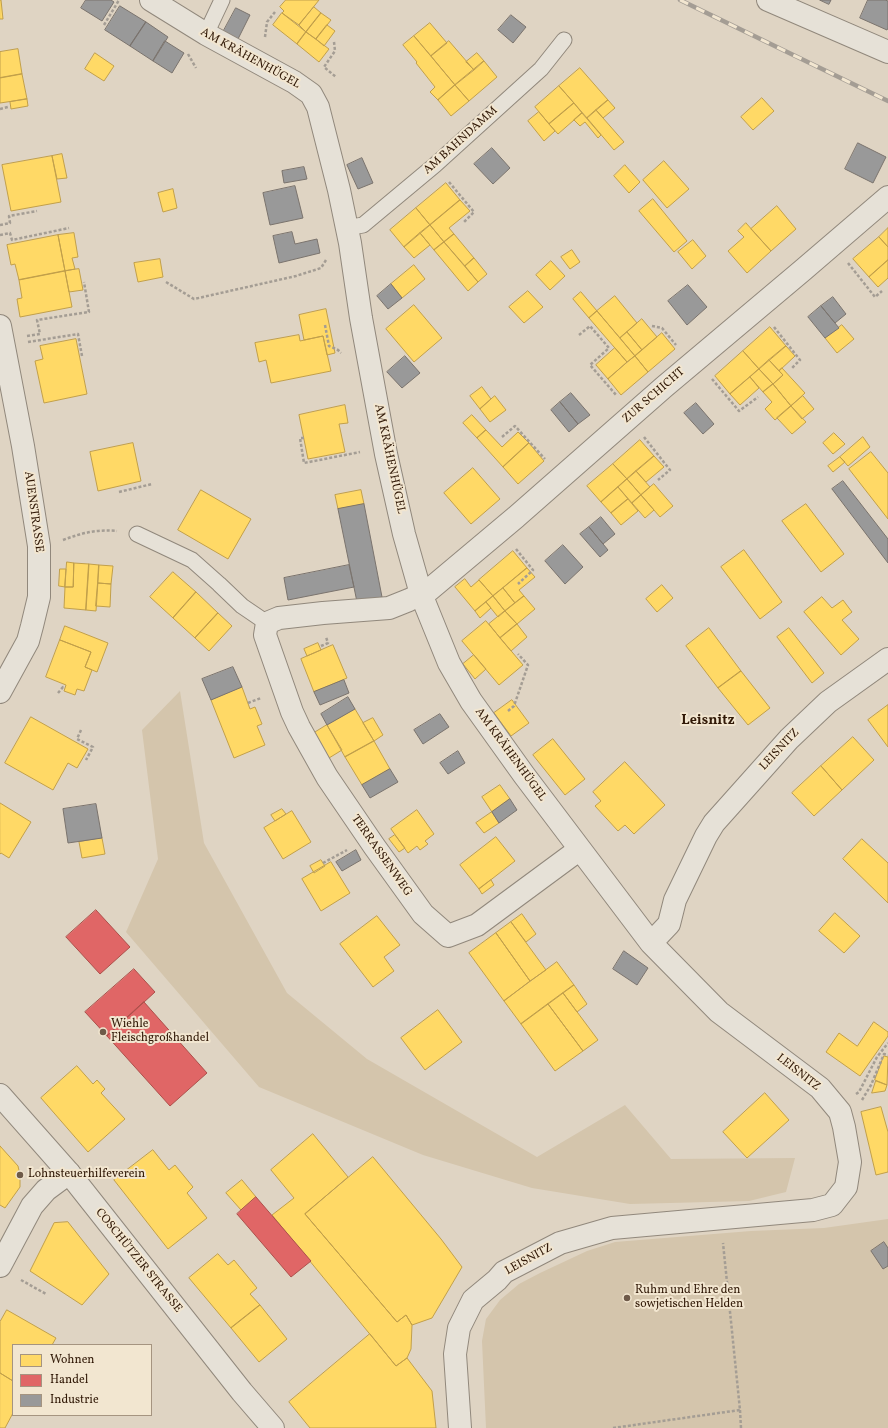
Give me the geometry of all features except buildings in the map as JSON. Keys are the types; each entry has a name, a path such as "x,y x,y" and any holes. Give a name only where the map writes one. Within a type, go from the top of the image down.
{"street":[{"name":"AM KRÄHENHÜGEL","path":"151,0 206,34 294,82 311,94 318,107 326,134 346,228 386,454 404,534 421,594 449,663 471,701 524,775 651,943"},
{"path":"768,0 888,52"},
{"name":"ZUR SCHICHT","path":"421,594 429,590 500,531 664,387 888,197"},
{"name":"AUENSTRASSE","path":"0,326 23,446 39,546 39,597 28,641 0,692"},
{"path":"267,623 279,618 389,608 421,594"},
{"name":"TERRASSENWEG","path":"267,623 265,635 289,704 299,727 327,777 423,914 448,936 477,925 580,849"},
{"name":"LEISNITZ","path":"460,1428 455,1354 459,1328 473,1300 497,1280 504,1272 560,1243 612,1228 813,1210 832,1205 846,1187 850,1162 840,1112 820,1088 719,1012 651,943 669,924 675,900 706,836 714,823 789,739 828,702 888,659"},
{"name":"COSCHÜTZER STRASSE","path":"0,1095 69,1173 237,1386 264,1424"},
{"path":"0,1266 32,1206 46,1190 69,1173"}],"lane":[{"path":"206,34 222,0"},
{"name":"AM BAHNDAMM","path":"346,228 363,225 435,165 541,69 564,40"},
{"path":"137,534 192,560 242,606 267,623"}],"path":[{"path":"104,24 120,0"},
{"path":"334,42 335,51 324,67 336,77"},
{"path":"186,50 196,68"},
{"path":"0,109 8,107"},
{"path":"448,181 474,212 463,223"},
{"path":"0,225 10,223 9,216 38,211"},
{"path":"0,235 10,233 12,240 69,228"},
{"path":"166,282 194,299 296,276 321,268 328,257"},
{"path":"847,262 875,297 882,291"},
{"path":"24,337 40,334 37,320 89,312 84,282"},
{"path":"325,325 329,346 338,350 342,354"},
{"path":"772,325 800,360 792,368"},
{"path":"579,335 590,326 609,348 590,365 619,399"},
{"path":"652,326 662,328 680,349"},
{"path":"25,342 78,334 82,356"},
{"path":"711,378 739,412 758,397"},
{"path":"502,437 515,426 546,460"},
{"path":"643,436 670,470 658,480"},
{"path":"304,438 300,438 304,463 364,451"},
{"path":"119,492 152,484"},
{"path":"64,540 87,532 103,530 113,531"},
{"path":"500,531 533,570 518,584"},
{"path":"488,726 514,706 528,665 518,654"},
{"path":"58,693 63,687 65,688"},
{"path":"81,730 77,739 93,747 86,760"},
{"path":"323,862 348,849"},
{"path":"859,1092 877,1057 888,1043"},
{"path":"865,1095 871,1085 884,1054 888,1055"},
{"path":"722,1237 741,1428"},
{"path":"24,1282 46,1294"},
{"path":"614,1428 740,1410"}],"shaded area":[{"path":"180,691 204,843 287,993 367,1059 537,1157 625,1105 671,1159 795,1158 786,1192 749,1201 630,1204 532,1188 423,1155 259,1087 126,932 158,859 142,730"},
{"path":"888,1219 888,1428 486,1428 482,1341 486,1319 500,1300 519,1284 540,1273 587,1251 615,1242 751,1231 824,1228"}],"railway":[{"path":"680,0 888,101"}],"place":[{"name":"Wiehle Fleischgroßhandel","path":"103,1032"},
{"name":"Lohnsteuerhilfeverein","path":"20,1175"},
{"name":"Ruhm und Ehre den sowjetischen Helden","path":"627,1298"}],"district":[{"name":"Leisnitz","path":"708,721"}]}
